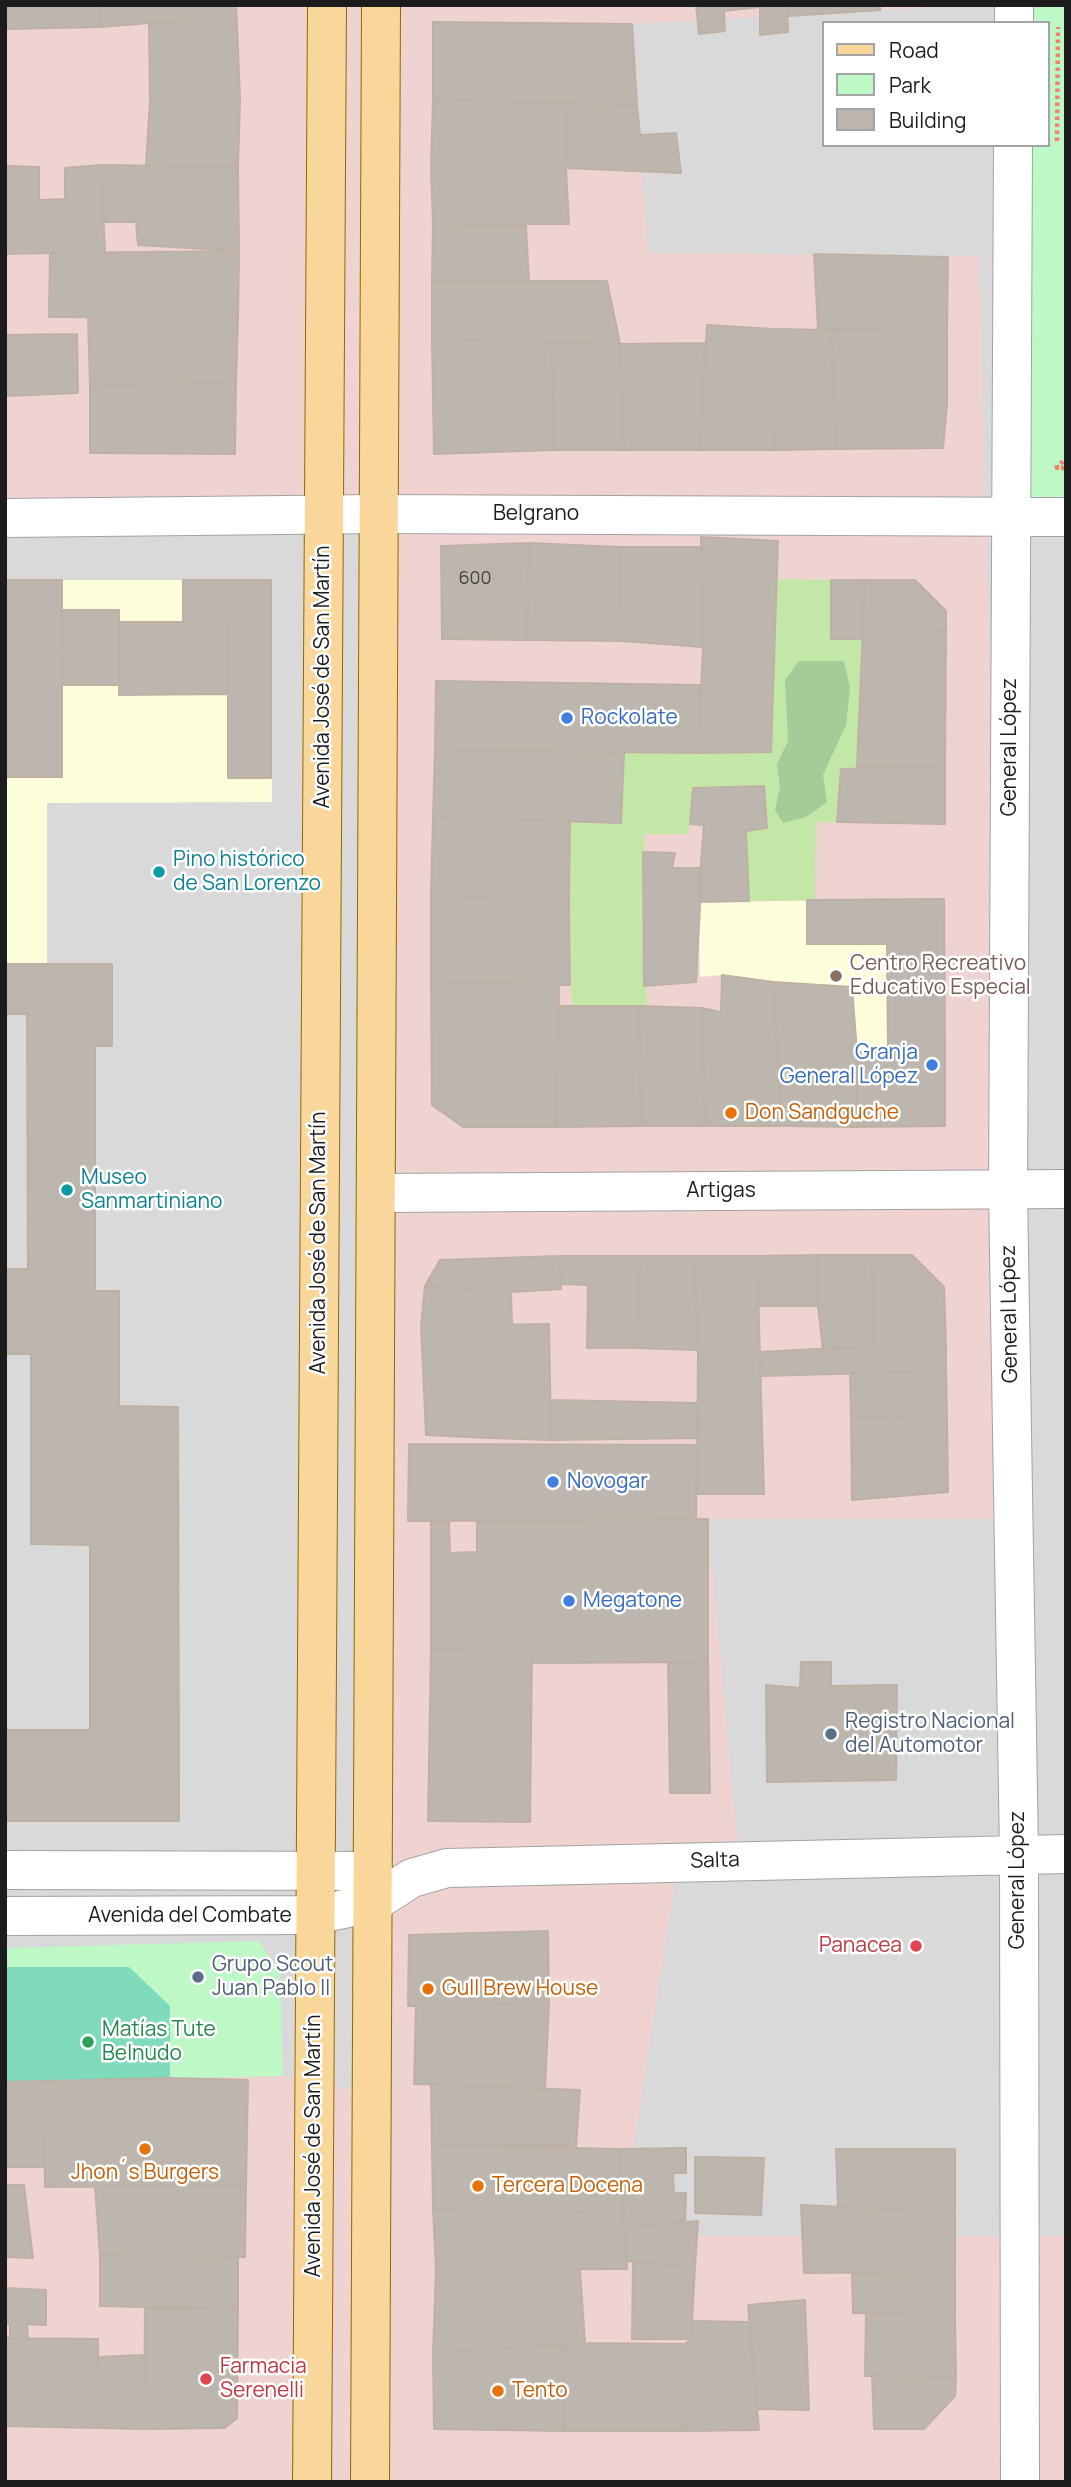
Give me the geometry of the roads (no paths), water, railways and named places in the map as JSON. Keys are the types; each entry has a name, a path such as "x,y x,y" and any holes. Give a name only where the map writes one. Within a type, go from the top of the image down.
{"main road":[{"name":"Avenida José de San Martín","path":"312,2482 327,5"},
{"path":"370,2482 381,5"}],"street":[{"name":"General López","path":"1013,147 1008,1190 1019,1853 1020,2482"},
{"name":"Belgrano","path":"5,518 324,514 1066,517"},
{"name":"Artigas","path":"376,1193 1066,1189"},
{"name":"Salta","path":"373,1887 447,1868 1066,1854"},
{"path":"5,1870 316,1871 373,1887"},
{"name":"Avenida del Combate","path":"5,1916 315,1915 373,1887"}],"place":[{"name":"Rockolate","path":"567,718"},
{"name":"Pino histórico de San Lorenzo","path":"159,872"},
{"name":"Centro Recreativo Educativo Especial","path":"836,976"},
{"name":"Granja General López","path":"932,1065"},
{"name":"Don Sandguche","path":"731,1113"},
{"name":"Museo Sanmartiniano","path":"67,1190"},
{"name":"Novogar","path":"553,1482"},
{"name":"Megatone","path":"569,1601"},
{"name":"Registro Nacional del Automotor","path":"831,1734"},
{"name":"Panacea","path":"916,1946"},
{"name":"Grupo Scout Juan Pablo II","path":"198,1977"},
{"name":"Gull Brew House","path":"428,1989"},
{"name":"Matías Tute Belnudo","path":"88,2042"},
{"name":"Jhon´s Burgers","path":"145,2149"},
{"name":"Tercera Docena","path":"478,2186"},
{"name":"Farmacia Serenelli","path":"206,2379"},
{"name":"Tento","path":"498,2391"}]}
